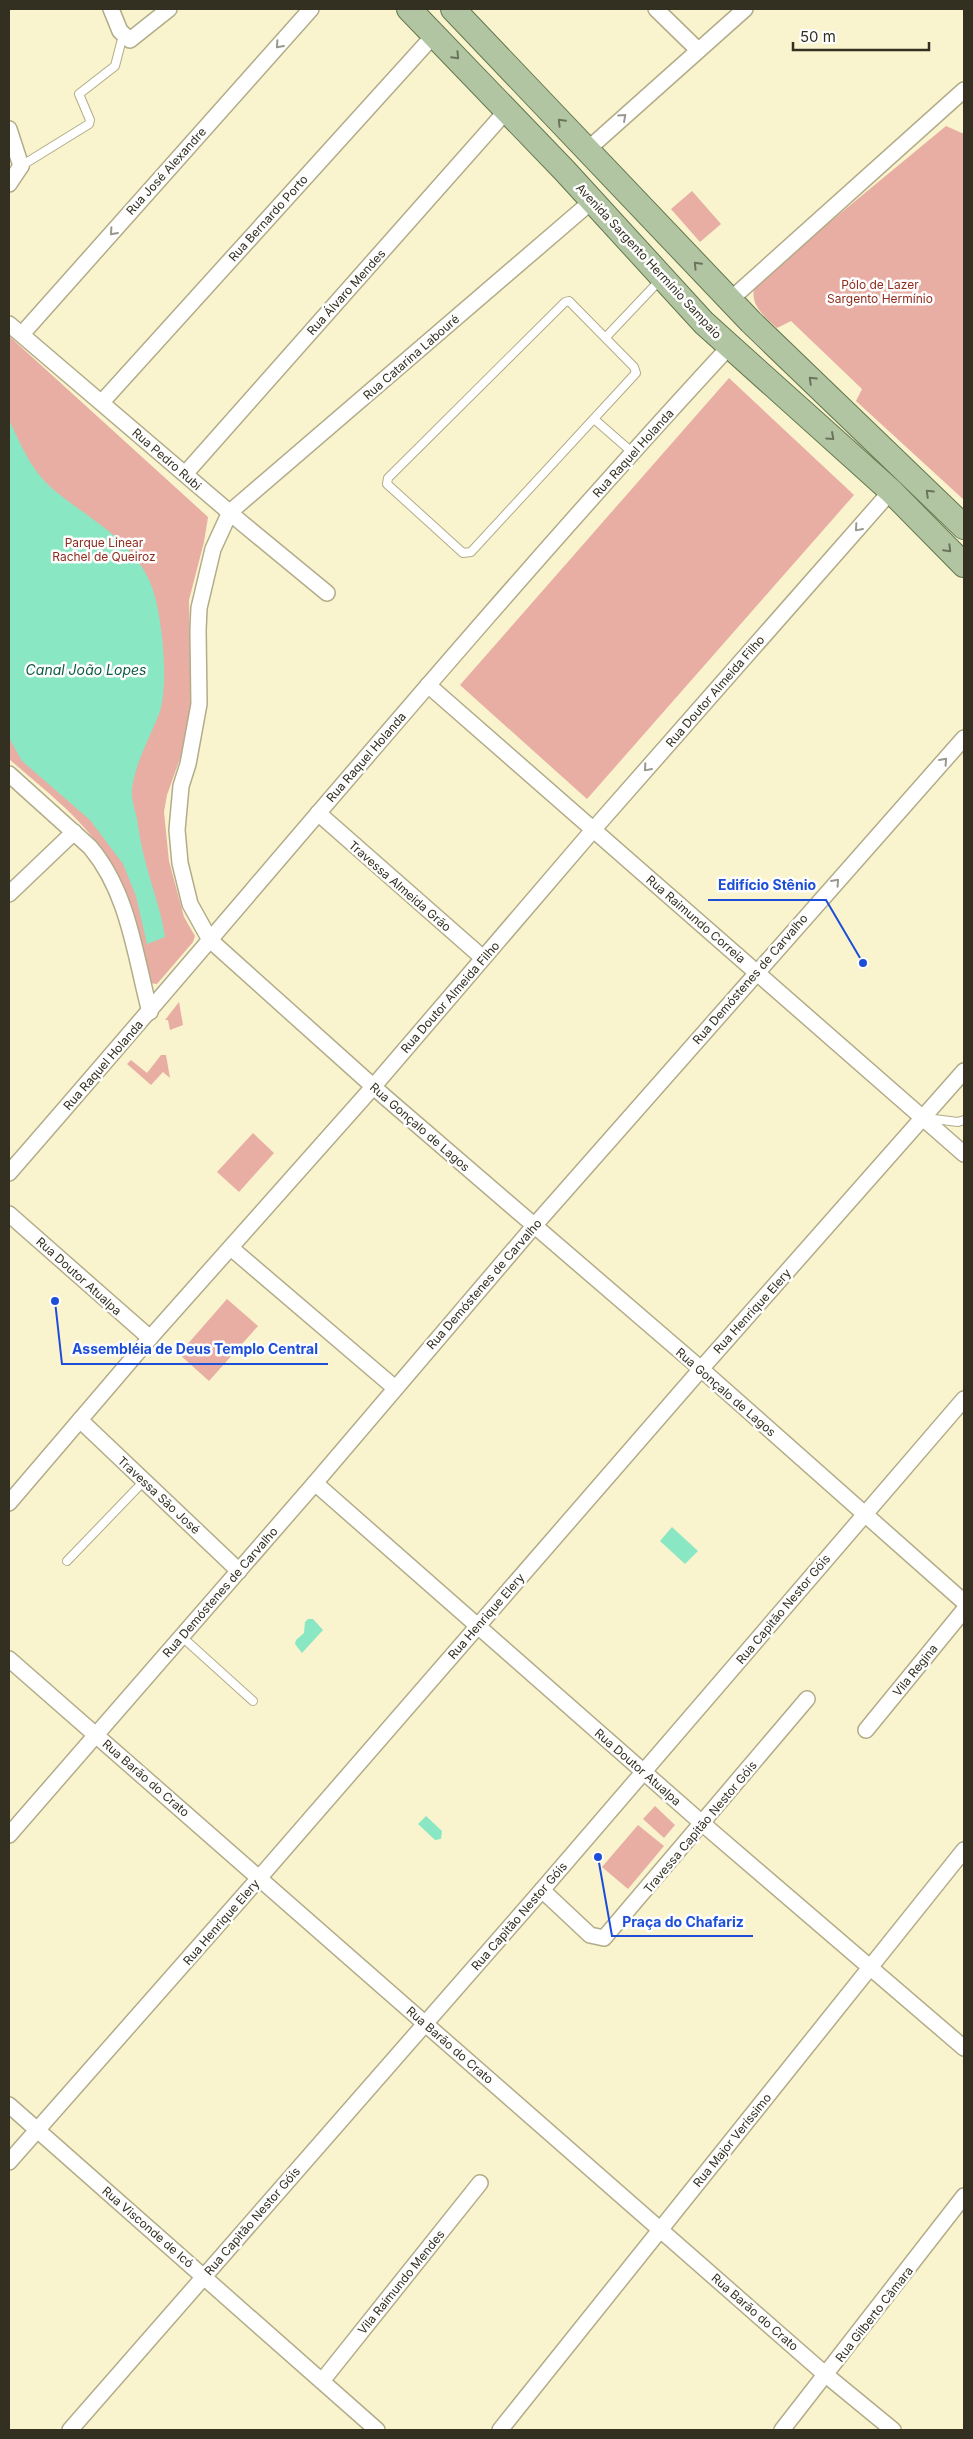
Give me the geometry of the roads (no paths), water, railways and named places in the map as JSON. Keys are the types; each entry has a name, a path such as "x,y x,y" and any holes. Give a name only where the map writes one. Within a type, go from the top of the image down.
{"main road":[{"name":"Avenida Sargento Hermínio Sampaio","path":"409,9 507,110 662,278 729,347 891,492 964,565"},
{"path":"453,9 730,300 964,527"}],"street":[{"path":"111,9 127,38 169,9"},
{"name":"Rua José Alexandre","path":"22,334 311,9"},
{"path":"656,9 698,50"},
{"path":"587,150 745,9"},
{"name":"Rua Bernardo Porto","path":"102,402 435,34"},
{"path":"730,300 964,90"},
{"name":"Rua Álvaro Mendes","path":"184,474 507,110"},
{"path":"9,129 15,169 9,184"},
{"name":"Rua Catarina Labouré","path":"230,512 592,201"},
{"name":"Rua Pedro Rubi","path":"9,324 184,474 327,593"},
{"name":"Rua Raquel Holanda","path":"9,1174 150,1012 428,684 729,347"},
{"name":"Rua Doutor Almeida Filho","path":"9,1503 150,1338 373,1086 593,830 891,492"},
{"name":"Rua Gonçalo de Lagos","path":"230,512 213,549 200,608 198,630 199,704 188,764 181,786 177,830 180,863 190,904 210,940 373,1086 700,1369 964,1602"},
{"name":"Rua Raimundo Correia","path":"428,684 964,1154"},
{"name":"Rua Demóstenes de Carvalho","path":"9,1835 239,1571 534,1226 964,738"},
{"path":"9,774 100,858 120,896 150,1012"},
{"name":"Travessa Almeida Grão","path":"318,813 483,958"},
{"path":"9,894 74,832"},
{"name":"Rua Henrique Elery","path":"9,2162 260,1877 700,1369 964,1071"},
{"name":"Rua Doutor Atualpa","path":"9,1214 150,1338"},
{"path":"231,1248 395,1388"},
{"name":"Rua Capitão Nestor Góis","path":"70,2430 426,2024 964,1398"},
{"name":"Travessa São José","path":"80,1420 239,1571"},
{"name":"Rua Doutor Atualpa","path":"314,1483 703,1824 964,2048"},
{"name":"Vila Regina","path":"866,1730 964,1610"},
{"name":"Rua Barão do Crato","path":"9,1659 826,2375 892,2430"},
{"name":"Travessa Capitão Nestor Góis","path":"542,1890 590,1935 604,1938 703,1824 807,1699"},
{"name":"Rua Major Veríssimo","path":"500,2430 964,1850"},
{"name":"Rua Visconde de Icó","path":"9,2104 377,2430"},
{"name":"Vila Raimundo Mendes","path":"322,2381 480,2182"},
{"name":"Rua Gilberto Câmara","path":"782,2430 964,2196"}],"lane":[{"path":"15,169 89,124 90,120 79,94 114,66 127,38"},
{"path":"606,337 662,278"},
{"path":"565,302 572,303 606,337 634,367 636,373 467,554 463,553 387,484 388,478 565,302"},
{"path":"594,419 633,453"},
{"path":"924,1118 958,1122 964,1120"},
{"path":"67,1561 144,1481"},
{"path":"181,1636 253,1701"}],"water":[{"name":"Canal João Lopes","path":"9,420 28,458 39,475 54,490 123,544 144,571 156,599 163,649 163,698 160,711 136,769 132,793 142,850 165,937 147,944 136,896 123,864 90,820 22,761 9,738"},
{"path":"672,1527 698,1551 685,1564 660,1541"},
{"path":"308,1619 313,1619 323,1630 302,1653 295,1644 296,1640 304,1633 305,1622"},
{"path":"426,1816 442,1831 441,1839 435,1840 418,1824"}],"place":[{"name":"Edifício Stênio","path":"863,963"},
{"name":"Assembléia de Deus Templo Central","path":"55,1301"},
{"name":"Praça do Chafariz","path":"598,1857"}],"park label":[{"name":"Pólo de Lazer Sargento Hermínio","path":"880,291"},
{"name":"Parque Linear Rachel de Queiroz","path":"104,549"}]}
